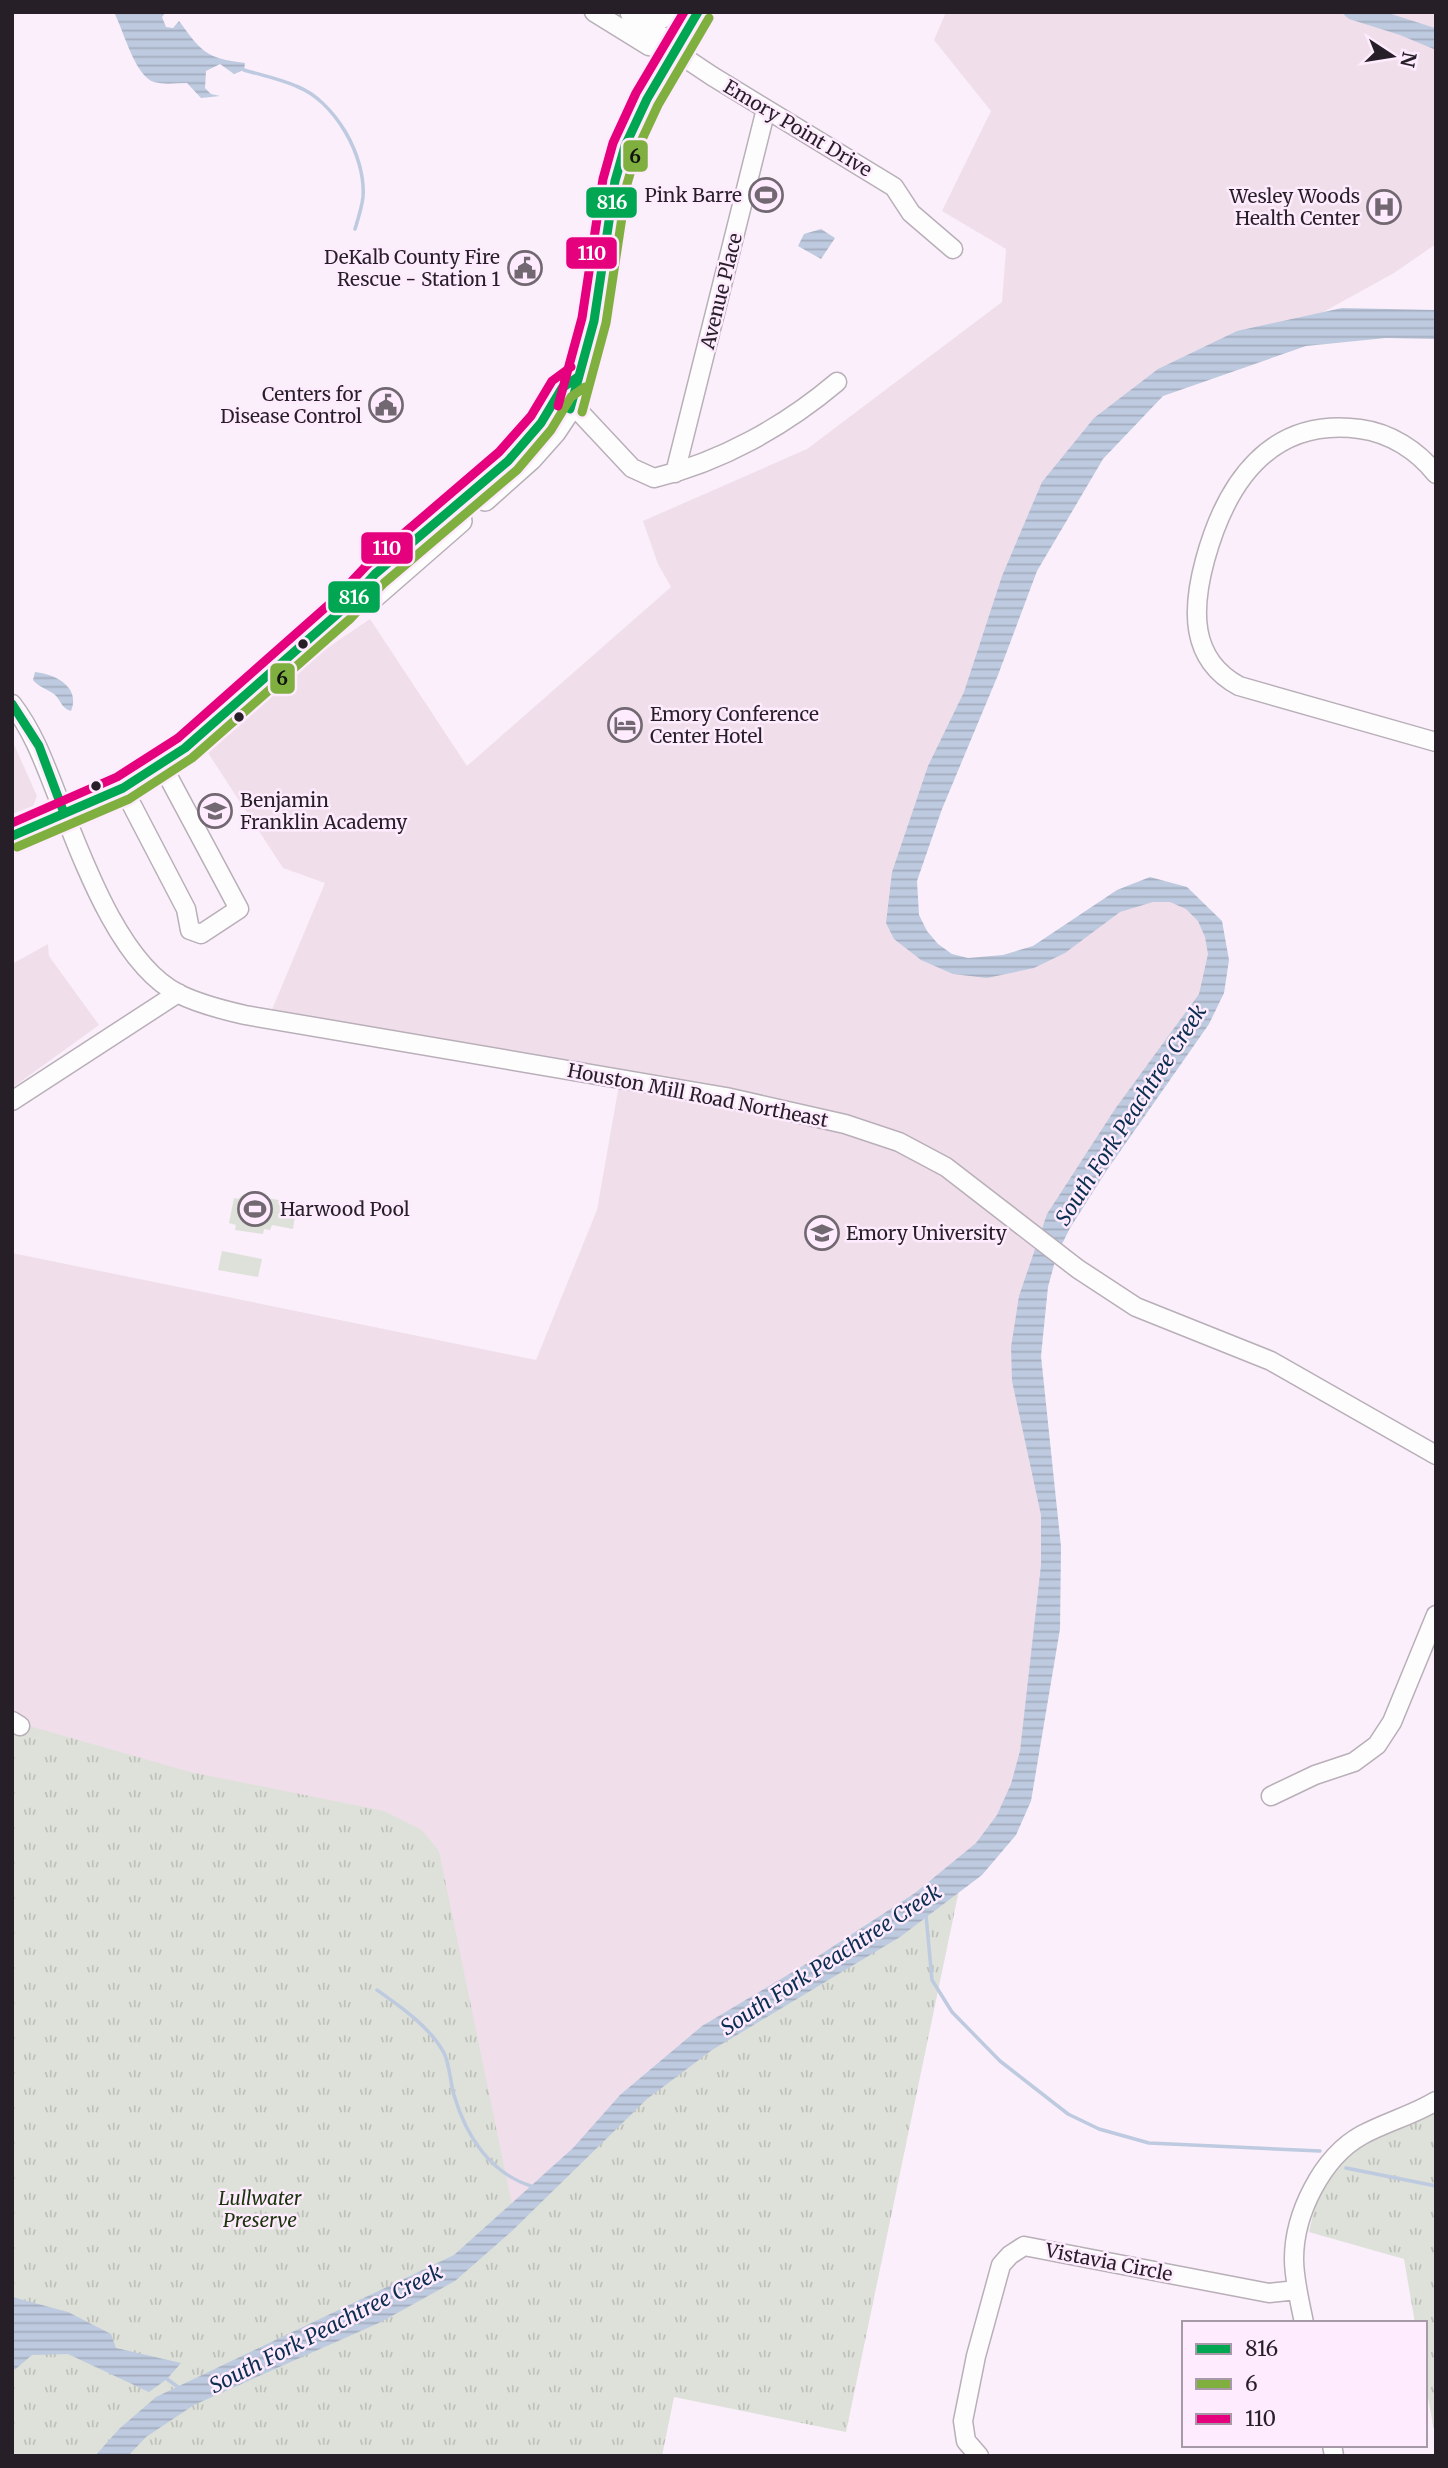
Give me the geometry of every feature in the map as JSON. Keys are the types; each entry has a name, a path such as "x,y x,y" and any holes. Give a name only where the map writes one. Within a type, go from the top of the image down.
{"main road":[{"path":"631,14 660,18 674,12"},
{"path":"343,609 375,596 509,480 555,432 573,405 594,321 619,164 639,114 698,12"},
{"path":"12,836 123,788 162,765 343,609 374,573 508,461 541,423 562,388 578,377"}],"street":[{"path":"594,12 649,47 676,52"},
{"path":"631,14 657,32 676,52"},
{"name":"Emory Point Drive","path":"676,52 894,187 911,214 953,249"},
{"name":"Avenue Place","path":"674,473 766,108"},
{"path":"573,405 632,468 654,478 712,459 802,412 837,382"},
{"path":"1436,474 1413,452 1393,439 1371,430 1347,427 1320,429 1276,446 1251,466 1221,509 1196,593 1195,615 1203,650 1229,681 1254,691 1436,742"},
{"name":"Houston Mill Road Northeast","path":"12,704 39,746 64,813 125,945 156,978 177,993 245,1015 710,1094 845,1124 915,1149 946,1167 1003,1208 1078,1269 1136,1307 1271,1361 1436,1455"},
{"path":"123,788 186,909 190,930 201,934 239,909 162,765"},
{"path":"12,1101 177,993"},
{"path":"1271,1796 1315,1775 1354,1762 1377,1745 1392,1722 1436,1615"},
{"path":"1304,2321 1294,2258 1299,2224 1316,2184 1333,2160 1361,2136 1436,2101"},
{"name":"Vistavia Circle","path":"979,2456 967,2441 963,2421 976,2356 1001,2265 1024,2246 1269,2293 1297,2290"}],"shaded area":[{"name":"Emory University","path":"946,12 1436,12 1436,244 1394,273 1269,342 1162,384 1060,495 900,895 932,954 998,967 1134,893 1198,907 1214,972 1094,1165 1027,1321 1050,1506 1035,1713 1003,1823 514,2215 12,2456 12,1253 536,1360 597,1210 620,1079 268,1019 325,883 283,868 197,736 370,619 467,766 671,587 658,564 643,521 807,449 1002,302 1006,249 942,211 991,111 934,40"},
{"path":"12,740 37,796 33,806 12,814"},
{"path":"48,944 49,956 99,1025 12,1088 12,964"}],"green space":[{"path":"244,1194 297,1203 293,1229 272,1225 270,1230 264,1229 263,1234 235,1230 236,1225 229,1223 234,1198 238,1199"},
{"path":"222,1251 262,1259 258,1277 218,1270"},
{"name":"Lullwater Preserve","path":"12,1721 190,1772 384,1811 422,1830 439,1851 514,2214 648,2088 963,1871 846,2432 674,2397 662,2456 12,2456"},
{"path":"1436,2108 1436,2441 1427,2392 1427,2321 1415,2321 1404,2259 1309,2232 1322,2186 1332,2171 1357,2148 1387,2130"}],"water":[{"path":"114,12 166,12 162,17 166,27 173,28 179,21 199,47 221,59 245,63 244,70 234,74 220,64 206,71 205,88 211,94 220,96 201,98 187,83 154,82 141,71"},
{"path":"1341,12 1385,12 1435,28 1436,50 1349,19"},
{"path":"821,229 835,238 821,259 798,246 804,234"},
{"name":"South Fork Peachtree Creek","path":"1342,308 1436,310 1436,339 1386,338 1306,346 1163,396 1103,459 1037,571 998,675 942,809 917,881 919,915 938,944 952,954 968,958 1003,955 1033,946 1117,890 1150,877 1187,887 1222,921 1229,960 1224,993 1209,1024 1070,1228 1057,1254 1048,1287 1041,1356 1061,1547 1060,1629 1031,1801 1016,1835 982,1875 900,1937 712,2050 647,2099 513,2230 455,2281 381,2322 194,2405 146,2437 128,2456 95,2456 119,2429 156,2397 454,2255 573,2148 620,2095 702,2026 806,1964 915,1893 976,1843 997,1815 1011,1784 1020,1751 1041,1565 1041,1515 1012,1381 1011,1347 1019,1296 1047,1214 1115,1109 1199,994 1208,954 1198,921 1186,909 1170,902 1153,902 1120,912 1065,953 1034,968 987,978 953,974 921,960 894,939 886,923 892,872 928,766 964,692 1002,576 1042,482 1094,418 1158,369 1237,331"},
{"path":"35,672 50,675 69,688 73,702 71,711 63,706 54,694 33,680"},
{"name":"Harwood Pool","path":"244,1198 270,1202 271,1214 267,1219 242,1215 239,1206"},
{"path":"12,2297 68,2312 111,2334 116,2348 181,2363 167,2379 149,2392 68,2354 32,2355 12,2372"}],"waterway":[{"path":"244,70 277,79 310,93 335,117 353,148 363,181 362,201 355,229"},
{"name":"South Fork Peachtree Creek","path":"926,1915 932,1980 952,2012 1000,2061 1068,2114 1099,2129 1149,2143 1320,2151"},
{"path":"377,1990 414,2018 444,2053 459,2110 465,2125 482,2151 503,2172 531,2186"},
{"path":"1346,2168 1436,2186"},
{"path":"167,2379 178,2387"}],"transit line":[{"name":"110","path":"558,406 582,318 603,179 613,143 636,93 684,12"},
{"name":"816","path":"570,409 594,321 615,181 625,146 647,99 698,12"},
{"name":"6","path":"582,412 606,323 627,184 637,150 658,105 709,18"},
{"name":"110","path":"12,823 117,777 178,738 334,600 367,565 499,452 531,416 552,381 571,367"},
{"name":"816","path":"12,836 123,788 185,748 343,609 375,574 508,461 541,423 562,388 578,377"},
{"name":"6","path":"17,847 129,799 192,758 351,618 384,583 517,470 551,430 571,397 585,387"},
{"name":"816","path":"12,704 39,746 64,813"}],"place":[{"name":"Pink Barre","path":"766,195"},
{"name":"Wesley Woods Health Center","path":"1384,207"},
{"name":"DeKalb County Fire Rescue - Station 1","path":"525,268"},
{"name":"Centers for Disease Control","path":"386,405"},
{"name":"Emory Conference Center Hotel","path":"625,725"},
{"name":"Benjamin Franklin Academy","path":"215,811"},
{"name":"Harwood Pool","path":"255,1209"},
{"name":"Emory University","path":"822,1233"}]}
